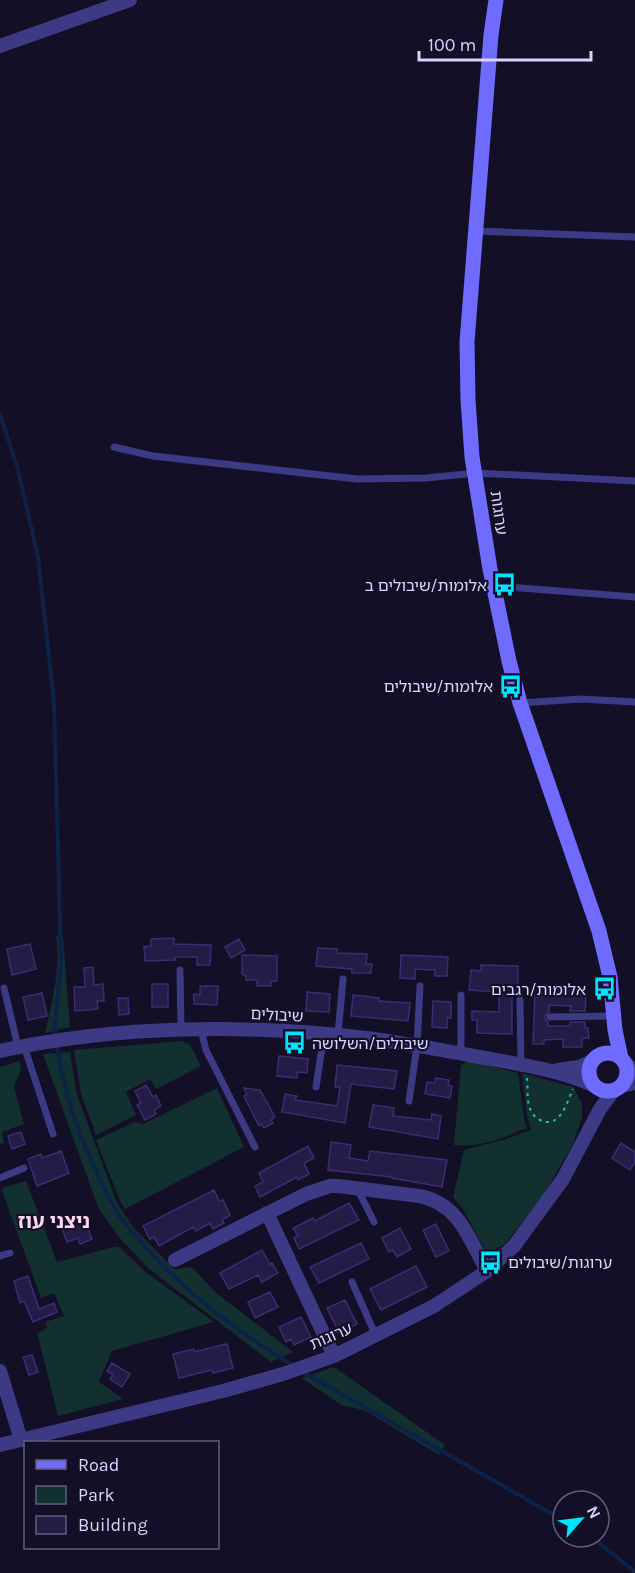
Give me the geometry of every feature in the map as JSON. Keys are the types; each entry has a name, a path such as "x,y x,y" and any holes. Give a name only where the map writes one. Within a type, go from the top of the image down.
{"street":[{"path":"0,46 130,0"},
{"name":"ערוגות","path":"496,0 491,34 467,342 469,422 493,585 520,703 599,931 610,977 613,1015 626,1064"},
{"name":"ערוגות","path":"594,1059 608,1039 613,1015"},
{"name":"שיבולים","path":"0,1051 105,1034 181,1030 331,1035 417,1046 550,1071 594,1086"},
{"path":"610,1053 626,1064 627,1070 623,1086 608,1092 594,1086 589,1075 594,1059 610,1053"},
{"name":"שיבולים","path":"550,1071 572,1069 594,1059"},
{"name":"ערוגות","path":"592,1125 596,1098 594,1086"},
{"name":"ערוגות","path":"0,1445 259,1381 334,1356 434,1306 487,1271 514,1246 533,1223 573,1164 600,1109 623,1086"},
{"path":"176,1260 319,1189 330,1186 429,1198 446,1206 459,1221 487,1271"},
{"path":"267,1214 334,1356"},
{"path":"0,1371 21,1440"}],"lane":[{"path":"476,231 635,237"},
{"path":"114,447 153,456 357,479 426,478 476,473 635,481"},
{"path":"493,585 635,597"},
{"path":"520,703 581,699 635,702"},
{"path":"180,970 181,1030"},
{"path":"316,1087 331,1035 343,979"},
{"path":"409,1101 417,1046 420,986"},
{"path":"4,988 21,1047 53,1134"},
{"path":"461,995 461,1054"},
{"path":"520,1000 524,1066"},
{"path":"550,1017 613,1015"},
{"path":"201,1030 206,1050 255,1147"},
{"path":"0,1178 24,1168"},
{"path":"357,1188 375,1222"},
{"path":"0,1256 10,1254"},
{"path":"352,1282 376,1336"}],"path":[{"path":"524,1066 529,1106 534,1117 548,1123 554,1122 559,1117 578,1079"}],"green space":[{"path":"56,936 63,936 70,1027 45,1033 57,973"},
{"path":"182,1041 190,1045 201,1066 156,1089 150,1079 126,1092 136,1115 96,1135 81,1094 74,1050"},
{"path":"70,1052 77,1095 117,1203 133,1227 174,1269 192,1267 215,1292 293,1352 271,1362 149,1269 118,1236 98,1207 43,1054"},
{"path":"20,1061 21,1068 14,1087 24,1124 2,1132 4,1143 0,1144 0,1067"},
{"path":"469,1061 518,1073 527,1129 486,1143 454,1145 461,1065"},
{"path":"522,1073 573,1087 582,1103 582,1117 573,1144 545,1192 505,1244 489,1252 485,1250 463,1209 453,1197 464,1150 531,1130"},
{"path":"217,1088 244,1147 125,1209 96,1140 135,1122 143,1124"},
{"path":"26,1181 57,1262 118,1246 147,1273 214,1322 112,1351 99,1382 123,1399 58,1416 37,1333 47,1328 45,1322 64,1316 54,1293 41,1298 1,1188"},
{"path":"334,1367 445,1445 439,1455 364,1410 341,1405 302,1378"}],"building":[{"path":"174,938 174,944 211,945 210,965 197,965 197,957 145,961 144,947 151,946 151,939"},
{"path":"239,939 245,950 231,958 225,947"},
{"path":"30,944 36,969 12,975 7,949"},
{"path":"318,948 337,949 337,953 367,954 366,964 372,964 371,973 352,973 352,969 316,966"},
{"path":"242,955 277,956 277,981 271,981 271,986 257,986 257,980 246,980 246,976 242,974"},
{"path":"401,955 448,957 447,976 435,976 435,970 415,969 415,979 400,978"},
{"path":"481,965 518,966 518,995 512,996 512,1034 477,1033 477,1020 472,1020 472,1011 499,1012 499,992 469,990 471,970 481,971"},
{"path":"93,967 94,985 103,984 104,1001 97,1001 98,1009 75,1011 74,987 85,987 84,968"},
{"path":"152,984 168,984 168,1007 152,1007"},
{"path":"200,986 218,986 217,1005 194,1004 194,994 200,995"},
{"path":"539,988 581,990 580,995 586,995 585,1011 570,1011 571,1006 549,1005 549,1012 544,1017 548,1026 570,1026 570,1022 585,1022 589,1038 582,1038 582,1047 563,1047 563,1039 544,1040 544,1044 533,1044 535,993 539,994"},
{"path":"307,992 330,994 329,1012 306,1011"},
{"path":"42,993 47,1016 28,1020 23,997"},
{"path":"353,995 379,998 379,1001 410,1003 408,1021 351,1016"},
{"path":"118,998 128,998 129,1014 119,1015"},
{"path":"433,1001 451,1002 451,1018 447,1018 447,1028 432,1027"},
{"path":"279,1056 308,1059 307,1073 297,1072 297,1078 277,1076"},
{"path":"337,1065 397,1071 394,1089 351,1084 345,1123 282,1112 285,1094 297,1096 295,1100 337,1106 340,1087 335,1087"},
{"path":"436,1078 449,1080 448,1085 452,1086 450,1098 425,1094 427,1082 435,1083"},
{"path":"146,1085 153,1097 156,1095 161,1106 154,1110 156,1114 145,1120 137,1105 141,1103 135,1091"},
{"path":"244,1088 260,1090 275,1117 271,1120 273,1123 264,1128 262,1124 259,1126 244,1096 247,1094"},
{"path":"373,1105 394,1108 393,1116 431,1120 432,1114 441,1116 438,1139 369,1127"},
{"path":"21,1132 25,1144 12,1149 8,1136"},
{"path":"331,1142 351,1145 349,1158 368,1161 370,1151 447,1160 442,1187 392,1177 328,1170"},
{"path":"621,1143 635,1152 635,1162 630,1170 612,1158"},
{"path":"308,1146 314,1158 304,1163 309,1174 298,1180 297,1177 260,1197 255,1186 263,1182 259,1173"},
{"path":"61,1151 69,1173 37,1186 28,1159 41,1154 42,1158"},
{"path":"214,1190 219,1201 223,1200 230,1215 222,1220 224,1223 213,1229 210,1223 196,1231 193,1227 159,1246 154,1237 150,1239 143,1226"},
{"path":"349,1203 359,1220 299,1249 294,1238 298,1236 293,1228 313,1218 315,1221"},
{"path":"83,1217 92,1239 80,1244 78,1238 67,1242 61,1226"},
{"path":"436,1224 449,1251 436,1257 423,1230"},
{"path":"400,1228 411,1249 397,1257 393,1250 389,1252 382,1238"},
{"path":"361,1243 369,1259 319,1283 310,1267"},
{"path":"262,1250 278,1273 262,1282 258,1275 229,1289 220,1273"},
{"path":"416,1266 427,1287 381,1310 370,1289"},
{"path":"28,1276 39,1309 54,1303 57,1312 33,1322 24,1301 20,1303 14,1281"},
{"path":"270,1292 278,1307 255,1318 248,1302"},
{"path":"345,1300 357,1324 339,1333 327,1308"},
{"path":"301,1317 311,1337 294,1345 291,1339 286,1342 279,1327"},
{"path":"227,1344 233,1368 213,1373 212,1370 179,1378 173,1354 194,1349 194,1352"},
{"path":"32,1355 38,1372 29,1375 23,1357"},
{"path":"112,1363 130,1374 122,1387 110,1379 113,1375 107,1371"}],"waterway":[{"path":"0,414 17,466 38,557 54,702 61,961 56,1037"},
{"path":"57,1045 64,1084 80,1134 105,1190 121,1219 159,1262 195,1295 232,1325 294,1366"},
{"path":"303,1372 551,1513"},
{"path":"607,1549 635,1572"}],"place":[{"name":"אלומות/שיבולים ב","path":"505,585"},
{"name":"אלומות/שיבולים","path":"511,686"},
{"name":"אלומות/רגבים","path":"604,989"},
{"name":"שיבולים/השלושה","path":"294,1043"},
{"name":"ערוגות/שיבולים","path":"490,1262"}],"district":[{"name":"ניצני עוז","path":"54,1221"}]}
